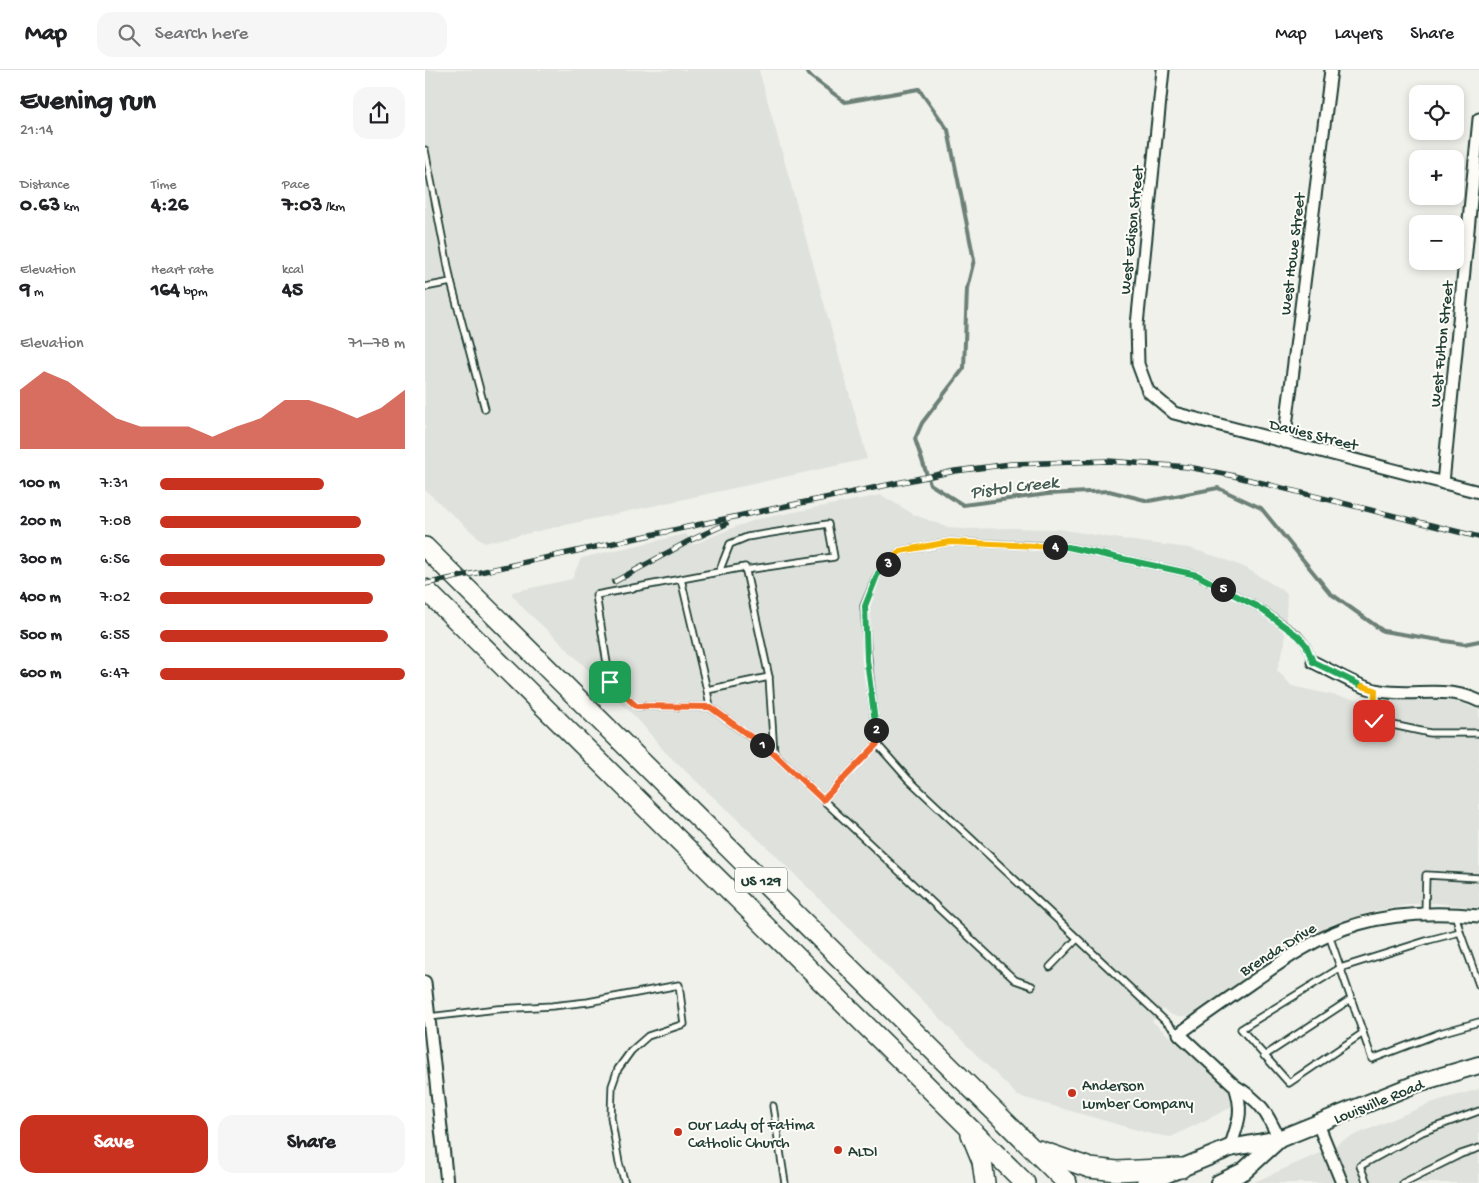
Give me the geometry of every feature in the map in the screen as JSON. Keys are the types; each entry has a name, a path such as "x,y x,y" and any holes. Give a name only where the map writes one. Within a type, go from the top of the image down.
{"highway":[{"name":"US 129","path":"425,547 1067,1183"},
{"name":"US 129","path":"425,590 1025,1183"},
{"path":"968,1126 982,1161 985,1183"},
{"path":"1033,1148 1090,1168 1117,1171 1181,1168"}],"main road":[{"name":"Louisville Road","path":"1145,1183 1229,1148 1279,1139 1418,1083 1479,1065"},
{"name":"Louisville Road","path":"1219,1183 1245,1171 1279,1139"}],"street":[{"name":"West Edison Street","path":"1148,391 1137,364 1137,325 1163,70"},
{"name":"West Howe Street","path":"1284,442 1331,70"},
{"name":"West Fulton Street","path":"1443,483 1479,119"},
{"name":"Davies Street","path":"1148,391 1174,413 1479,492"},
{"path":"1313,662 1375,690 1395,693 1451,692 1479,701"},
{"name":"Brenda Drive","path":"1179,1034 1271,969 1300,950 1329,935 1355,925 1396,916 1455,913 1479,916"},
{"path":"425,982 447,1183"},
{"path":"1179,1034 1235,1086 1246,1092 1261,1105 1279,1139"},
{"path":"1229,1148 1240,1110 1240,1100 1235,1086"},
{"path":"1318,1124 1342,1183"}],"lane":[{"path":"425,150 451,282 485,409"},
{"path":"425,287 451,282"},
{"path":"719,572 730,544 747,537 828,524 834,557 745,570"},
{"path":"1179,1034 908,779 877,744 867,660 865,606 878,573 900,551 950,542 1068,547 1197,575 1258,607 1298,636 1306,645 1313,662"},
{"path":"774,754 769,677 745,567 596,595 610,682 636,706 710,707 774,754 1015,980 1032,986"},
{"path":"681,579 710,707"},
{"path":"707,690 769,677"},
{"path":"1375,690 1374,721 1430,733 1479,733"},
{"path":"823,800 877,744"},
{"path":"1425,914 1426,875 1479,878"},
{"path":"1455,913 1479,985"},
{"path":"1363,1033 1289,1083 1241,1029 1340,968 1460,932"},
{"path":"1329,935 1372,1060 1440,1033 1479,1022"},
{"path":"1050,968 1077,939"},
{"path":"429,1018 497,1009 588,1002 679,984 684,1024 648,1036 631,1051 618,1068 612,1086 611,1117 619,1163 625,1183"},
{"path":"1264,1056 1351,999"},
{"path":"773,1106 785,1183"},
{"path":"1367,1183 1360,1166 1422,1132 1479,1111"},
{"path":"1403,1183 1461,1154 1479,1148"}],"shaded area":[{"path":"425,70 759,70 867,459 484,543 425,490"},
{"path":"881,495 915,515 944,526 960,529 1059,529 1189,548 1221,558 1246,568 1287,593 1285,643 1277,670 1292,686 1342,697 1383,703 1388,700 1444,700 1461,703 1479,710 1479,908 1437,903 1412,904 1372,912 1333,924 1292,945 1193,1014 1178,1017 1163,1009 1152,1021 1232,1092 1234,1104 1228,1109 1171,1137 1151,1134 1018,1096 773,853 665,752 641,723 512,595 512,592 572,579 581,558 686,534 693,545 758,519"},
{"path":"1479,1089 1479,1183 1252,1183 1335,1146 1341,1141 1436,1101"}],"waterway":[{"name":"Pistol Creek","path":"806,70 810,76 845,102 919,89 948,130 974,260 967,288 964,368 922,423 915,439 930,484 963,505 1048,494 1109,491 1149,501 1218,488 1261,508 1330,593 1383,631 1464,644 1479,641"}],"railway":[{"path":"425,584 955,471 1011,464 1108,461 1188,467 1230,475 1479,537"},
{"path":"614,582 689,541 726,524"}],"place":[{"name":"Anderson Lumber Company","path":"1072,1093"},
{"name":"Our Lady of Fatima Catholic Church","path":"678,1132"},
{"name":"ALDI","path":"838,1150"}],"route":[{"path":"610,682 636,706 710,707 774,754 823,800 877,744 867,660 865,606 878,573 900,551 950,542 1068,547 1197,575 1258,607 1298,636 1306,645 1313,662 1375,690 1374,721"}]}
